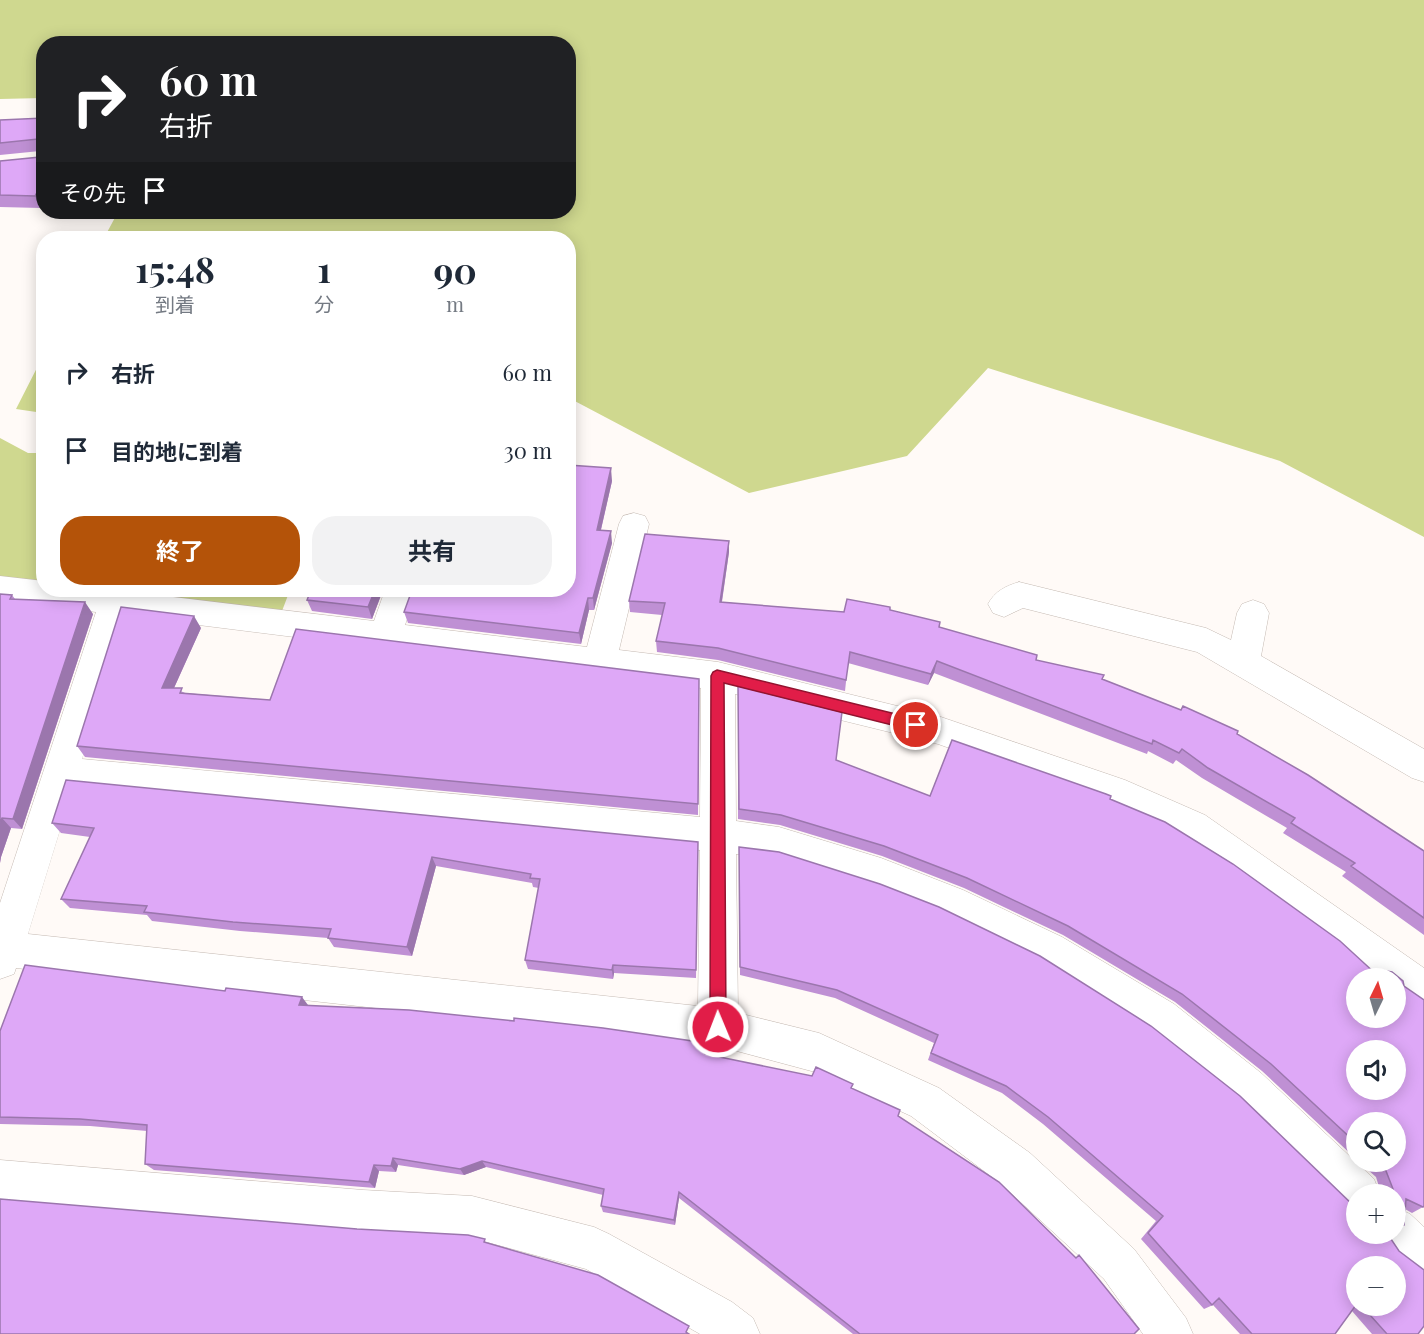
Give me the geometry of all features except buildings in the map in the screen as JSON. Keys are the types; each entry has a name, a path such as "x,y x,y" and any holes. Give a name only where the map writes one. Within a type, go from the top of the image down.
{"street":[{"path":"600,662 634,524"},
{"path":"0,588 36,593"},
{"path":"1004,604 1019,594 1206,641 1424,767"},
{"path":"69,597 717,676 938,730 1113,791 1192,826 1424,991"},
{"path":"385,636 399,597"},
{"path":"115,603 2,955 718,1027 819,1053 925,1102 1016,1168 1119,1264 1170,1334"},
{"path":"1243,662 1253,613"},
{"path":"717,676 718,1027"},
{"path":"61,772 716,835 779,843 881,875 950,902 1049,950 1160,1018 1239,1080 1348,1184"},
{"path":"0,1181 363,1211 472,1217 594,1249 716,1318 737,1334"},
{"path":"1406,1240 1424,1257"}],"green space":[{"path":"0,0 1424,0 1424,537 1280,461 988,368 907,456 749,493 576,402 576,231 108,231 114,219 576,219 576,36 36,36 36,98 0,99"},
{"path":"36,370 36,412 16,409"},
{"path":"0,438 28,453 36,453 36,581 0,577"},
{"path":"165,597 287,597 282,611"}],"route":[{"path":"718,1027 717,676 916,725"}]}
